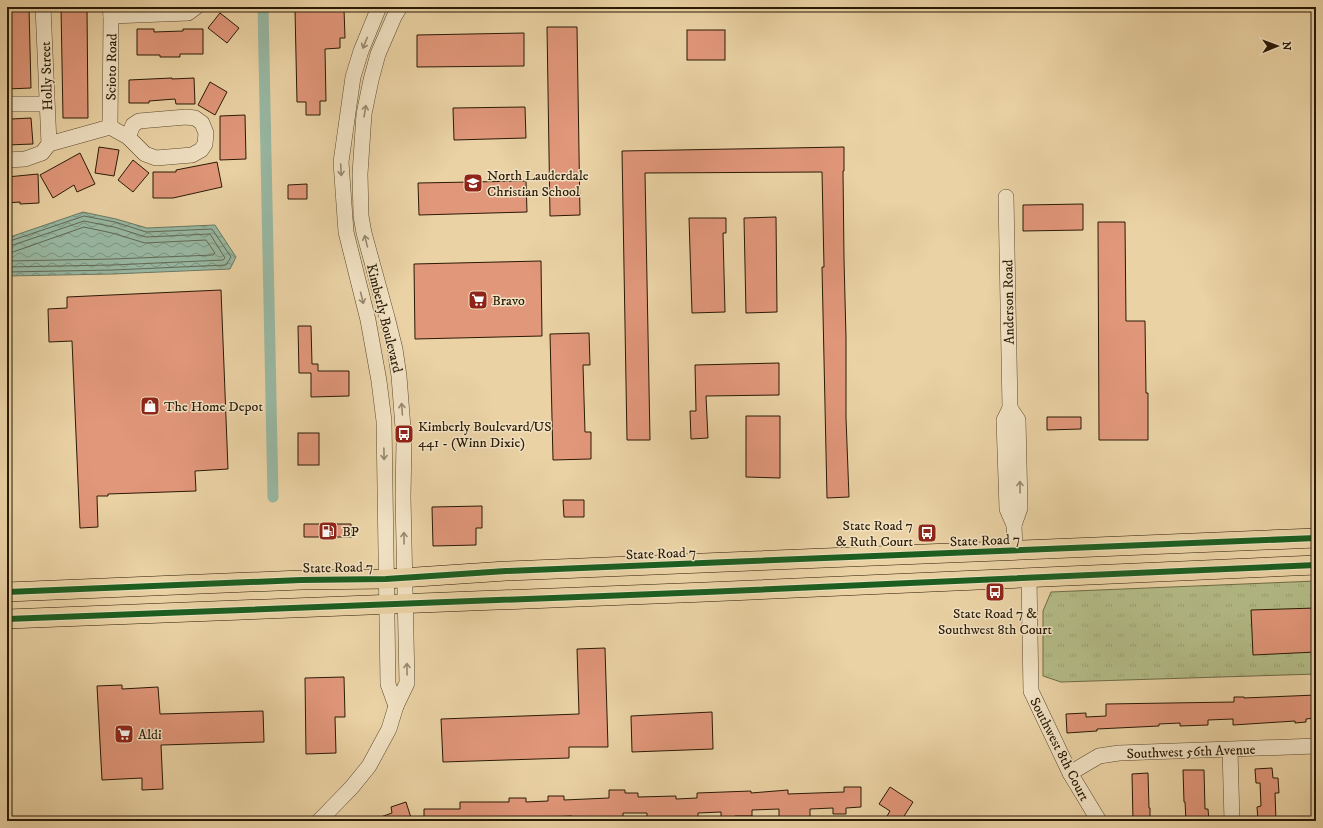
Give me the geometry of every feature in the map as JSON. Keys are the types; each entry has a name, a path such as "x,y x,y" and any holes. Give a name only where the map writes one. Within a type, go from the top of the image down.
{"main road":[{"name":"State Road 7","path":"7,592 386,578 506,571 1316,538"},
{"path":"1029,578 1035,567 1044,560 1081,547"},
{"path":"979,579 998,570 1008,561 1015,550"},
{"path":"706,592 714,582 728,572 779,560"},
{"path":"7,619 706,592 1316,565"}],"street":[{"name":"Holly Street","path":"43,7 48,144"},
{"path":"111,11 188,13 196,7"},
{"name":"Kimberly Boulevard","path":"379,7 352,77 341,162 346,232 368,320 381,394 384,421 388,684 396,706"},
{"name":"Kimberly Boulevard","path":"319,821 352,788 369,766 389,729 396,706 407,683 403,497 404,441 399,376 395,349 364,233 360,174 364,114 371,80 378,54 400,7"},
{"name":"Scioto Road","path":"110,127 111,11"},
{"path":"7,104 46,104"},
{"path":"7,160 25,159 42,153 48,144 110,127 128,137 145,154 156,158 192,155 201,150 206,133 202,123 194,118 186,117 140,121 133,125 128,137"},
{"name":"Anderson Road","path":"1006,196 1010,408 1018,420 1020,508 1014,525 1015,550"},
{"name":"Southwest 8th Court","path":"1029,578 1031,691 1070,773 1099,821"},
{"name":"Southwest 56th Avenue","path":"1070,773 1099,756 1119,753 1316,746"},
{"path":"1230,750 1232,821"}],"green space":[{"path":"1316,581 1316,674 1061,682 1043,676 1043,611 1051,592"}],"water":[{"path":"83,212 116,219 147,228 215,225 236,257 230,269 113,274 7,276 7,238"}],"building":[{"path":"61,7 87,7 88,118 63,118"},
{"path":"7,8 29,8 31,88 7,89"},
{"path":"344,9 345,38 340,38 340,48 325,49 326,101 320,101 320,115 306,115 306,102 297,102 295,10"},
{"path":"220,13 239,28 227,43 208,28"},
{"path":"547,27 577,27 580,215 550,216"},
{"path":"137,29 154,29 154,32 183,31 183,29 203,29 203,54 180,54 180,57 137,55"},
{"path":"687,30 725,30 725,60 687,60"},
{"path":"524,33 524,66 417,67 417,35"},
{"path":"194,78 195,104 176,104 175,99 149,101 149,103 129,103 129,80"},
{"path":"210,82 227,92 215,115 198,105"},
{"path":"525,107 526,138 454,140 453,108"},
{"path":"245,115 246,159 220,160 220,116"},
{"path":"31,118 33,144 7,145 7,120"},
{"path":"99,147 119,150 114,176 95,173"},
{"path":"844,147 846,418 849,497 827,498 822,267 824,267 822,172 645,173 650,440 627,440 622,151"},
{"path":"80,153 95,184 77,192 74,185 53,198 40,175"},
{"path":"133,160 149,173 133,192 118,180"},
{"path":"217,162 222,187 173,198 153,198 153,172 176,172 176,170"},
{"path":"38,174 39,203 7,203 7,177"},
{"path":"526,181 527,212 419,215 418,183"},
{"path":"307,184 307,199 288,199 288,185"},
{"path":"1083,204 1083,230 1023,231 1023,205"},
{"path":"776,217 777,312 746,313 744,218"},
{"path":"689,218 726,218 726,233 723,233 725,312 692,313"},
{"path":"1098,222 1125,222 1126,321 1145,321 1148,440 1099,440"},
{"name":"Bravo","path":"541,261 542,336 415,339 414,264"},
{"name":"The Home Depot","path":"221,290 228,469 195,471 196,491 108,494 108,496 97,496 98,527 80,528 72,341 49,342 48,309 67,308 67,297"},
{"path":"298,326 311,326 312,364 318,364 318,371 349,371 349,396 311,397 311,373 299,373"},
{"path":"589,333 590,365 583,365 585,432 591,432 591,459 553,460 550,334"},
{"path":"779,363 779,395 706,396 708,438 691,439 690,411 696,411 695,365"},
{"path":"746,416 780,416 780,478 746,477"},
{"path":"1047,417 1081,417 1081,429 1047,430"},
{"path":"298,433 319,433 319,465 298,465"},
{"path":"563,500 584,500 584,517 564,517"},
{"path":"482,506 482,528 476,528 476,545 433,546 432,507"},
{"name":"BP","path":"304,524 351,524 352,537 304,537"},
{"path":"1316,608 1316,652 1253,655 1251,610"},
{"path":"605,648 608,747 569,747 569,758 443,762 441,719 579,714 577,649"},
{"path":"344,677 345,717 335,717 336,753 306,754 305,678"},
{"path":"122,685 122,689 158,687 160,714 263,711 264,742 161,745 163,789 142,790 142,778 102,780 97,686"},
{"path":"1316,695 1316,718 1306,719 1306,722 1295,723 1295,721 1233,725 1233,719 1208,720 1208,725 1180,726 1180,723 1159,724 1159,726 1097,729 1097,731 1067,733 1066,714 1086,713 1086,717 1106,716 1106,704 1234,702 1234,697 1244,698"},
{"path":"712,712 713,749 632,752 631,716"},
{"path":"1272,768 1273,778 1278,778 1279,793 1275,793 1276,821 1258,821 1257,807 1261,806 1260,783 1256,783 1255,769"},
{"path":"1183,770 1204,770 1205,809 1208,809 1209,821 1186,821"},
{"path":"1148,773 1150,821 1133,821 1132,774"},
{"path":"844,787 861,787 861,807 846,808 846,814 833,814 833,808 810,809 810,817 779,818 779,809 752,810 752,816 735,816 735,819 721,820 721,812 698,813 698,821 647,821 647,813 623,813 623,821 572,821 572,816 549,817 549,821 536,821 536,818 511,818 511,821 498,821 498,819 474,819 474,821 424,821 424,809 460,809 460,802 509,802 509,798 526,798 526,802 548,801 548,796 564,796 564,800 609,798 609,790 625,790 625,793 638,793 638,797 676,796 676,799 697,798 697,793 751,791 751,793 788,790 788,794 844,792"},
{"path":"890,787 913,802 901,821 884,821 890,811 879,804"},
{"path":"406,802 412,821 375,821 375,819 392,813 391,807"}],"waterway":[{"path":"263,7 273,497"}],"cycle path":[{"path":"7,592 301,580 386,579 506,571 1316,538"},
{"path":"7,619 706,592 1316,565"}],"place":[{"name":"North Lauderdale Christian School","path":"473,183"},
{"name":"Bravo","path":"478,300"},
{"name":"The Home Depot","path":"150,406"},
{"name":"Kimberly Boulevard/US 441 - (Winn Dixie)","path":"404,434"},
{"name":"BP","path":"328,531"},
{"name":"State Road 7 & Ruth Court","path":"927,533"},
{"name":"State Road 7 & Southwest 8th Court","path":"995,592"},
{"name":"Aldi","path":"124,734"}]}
